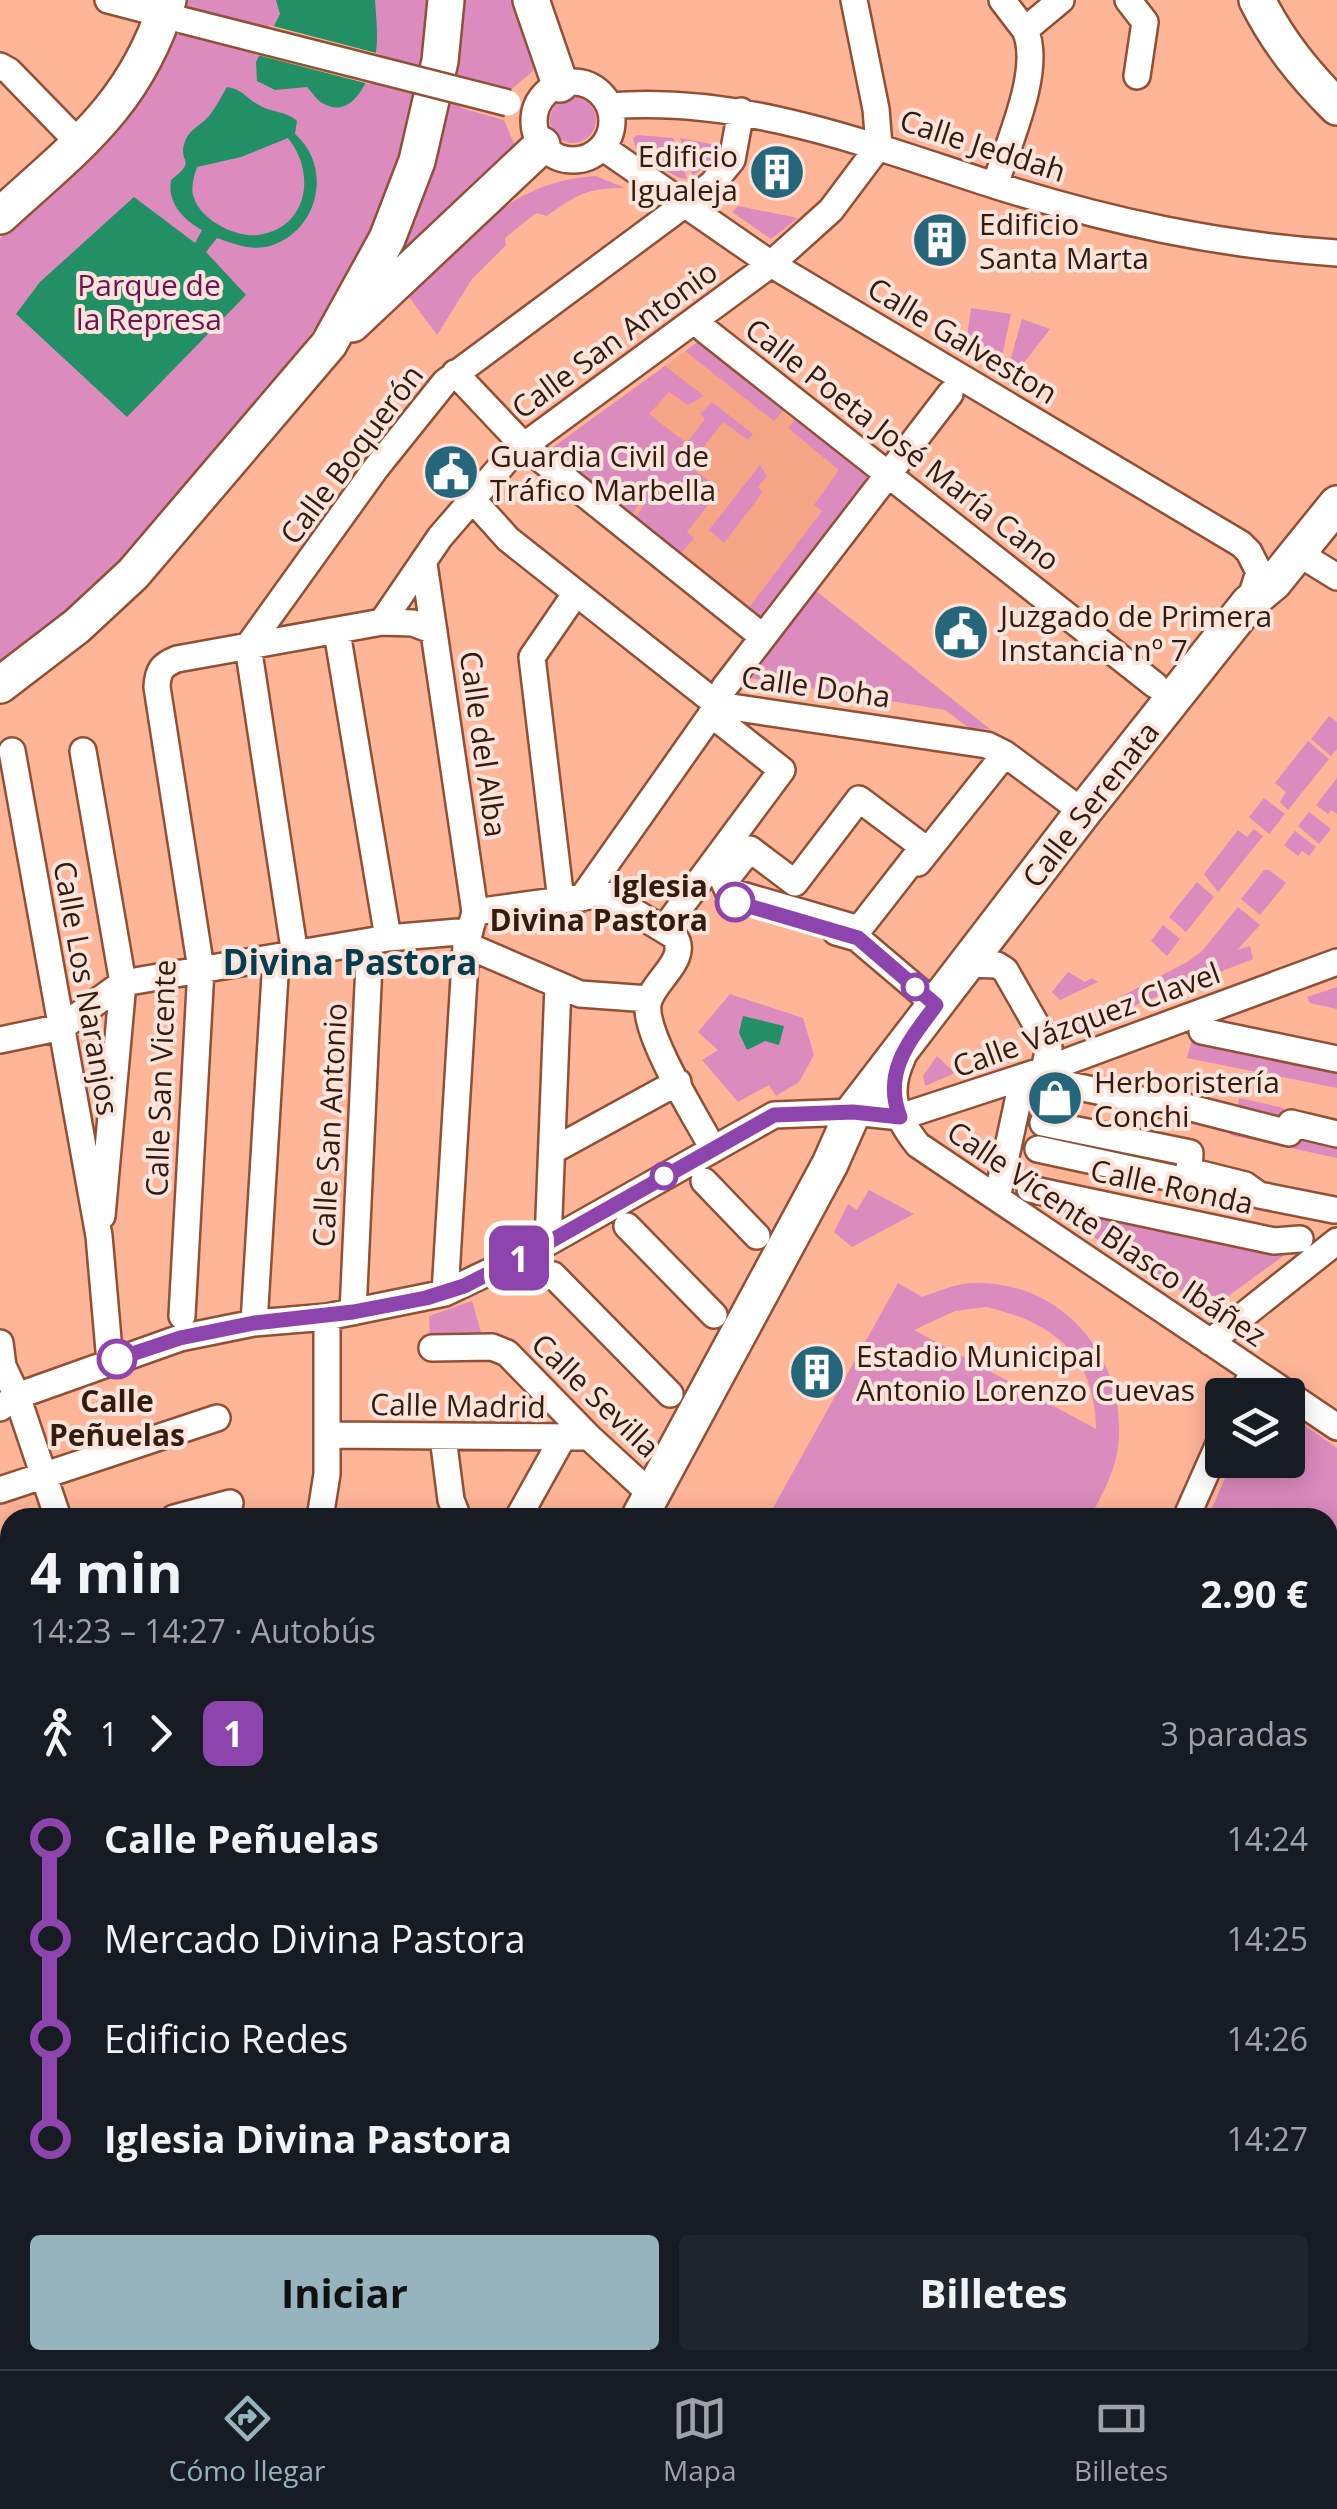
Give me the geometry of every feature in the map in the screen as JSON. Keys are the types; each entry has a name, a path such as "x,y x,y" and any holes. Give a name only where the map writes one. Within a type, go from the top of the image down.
{"street":[{"path":"0,685 77,626 133,574 329,344 538,127 540,99 560,84 572,82 594,88 609,106 611,127 602,147 572,160 550,152 538,127 508,103 171,12 108,0"},
{"path":"329,344 387,239 417,161 440,60 446,0"},
{"path":"531,0 560,84"},
{"path":"854,0 876,109 879,146"},
{"path":"996,185 1032,66 1025,30 1002,0"},
{"path":"1025,30 1061,0"},
{"path":"1128,0 1145,22 1136,76"},
{"path":"1256,0 1283,47 1337,107"},
{"path":"0,216 80,144 130,86 171,12"},
{"path":"0,66 80,144"},
{"name":"Calle Jeddah","path":"609,106 652,102 742,111 879,146 1141,227 1245,245 1337,254"},
{"name":"Calle Boquerón","path":"248,646 376,468 455,373 712,184 732,160 742,111"},
{"name":"Calle San Antonio","path":"382,622 440,537 496,471 530,451 771,264 831,210 879,146"},
{"name":"Calle Galveston","path":"602,147 771,264 1241,544 1250,552 1258,572 1249,603"},
{"name":"Calle Poeta José María Cano","path":"705,330 1156,685"},
{"path":"455,373 530,451 763,637"},
{"path":"572,899 763,637 950,394"},
{"name":"Calle Doha","path":"472,499 508,539 717,702 987,745 1083,812"},
{"name":"Calle Serenata","path":"646,1506 830,1164 853,1112 1249,603 1274,582 1337,504"},
{"path":"1298,552 1337,577"},
{"name":"Calle del Alba","path":"424,564 470,929 445,1293"},
{"path":"572,899 532,658 576,594"},
{"path":"337,632 382,622 413,623 434,631"},
{"name":"Calle San Antonio","path":"337,632 379,940 353,1312"},
{"name":"Calle San Vicente","path":"182,1316 201,969 158,674 164,664 177,659 337,632"},
{"path":"248,646 286,957 254,1323"},
{"path":"664,929 782,770 717,702"},
{"name":"Calle Los Naranjos","path":"82,750 123,983 99,1236"},
{"name":"Calle Los Naranjos","path":"12,751 99,1236 110,1362"},
{"path":"858,938 1005,754"},
{"path":"860,799 924,848 855,930 728,891 724,882 750,849 795,883 860,799"},
{"path":"694,890 858,938 936,1005"},
{"path":"0,1040 62,1026 123,983 379,940 470,929 572,899 605,894 664,929 680,944 679,953 649,999 649,1027 712,1148"},
{"path":"470,929 558,986 580,994 649,999"},
{"name":"Calle Vázquez Clavel","path":"853,1112 900,1117 1054,1077 1337,962"},
{"path":"965,964 997,965 1005,970 1046,1038 1054,1077"},
{"path":"548,1242 558,986"},
{"path":"1202,1032 1337,1060"},
{"path":"830,1164 859,1138 900,1117 892,1084 911,1040"},
{"path":"996,1198 1019,1096 1054,1077 1289,1132 1291,1123 1337,1134"},
{"path":"552,1151 678,1082"},
{"path":"790,1112 818,1130 826,1141 830,1164"},
{"path":"9,1402 180,1338 254,1323 353,1312 445,1293 548,1242 774,1115 853,1112"},
{"name":"Calle Vicente Blasco Ibáñez","path":"900,1117 918,1145 1337,1427"},
{"path":"1041,1136 1186,1181 1188,1171 1245,1185 1259,1195 1334,1210"},
{"path":"704,1180 757,1236"},
{"name":"Calle Ronda","path":"1030,1188 1274,1242 1300,1239"},
{"path":"628,1226 714,1315"},
{"path":"1210,1342 1337,1241"},
{"path":"553,1274 670,1394"},
{"path":"322,1508 326,1487 326,1316"},
{"name":"Calle Sevilla","path":"432,1348 492,1347 506,1352 589,1437 646,1506"},
{"path":"1,1359 9,1402 45,1474 55,1508"},
{"path":"1249,1378 1253,1370"},
{"path":"0,1490 217,1418"},
{"name":"Calle Madrid","path":"327,1435 589,1437"},
{"path":"443,1438 454,1508"},
{"path":"524,1508 562,1439"},
{"path":"1190,1508 1205,1475"},
{"path":"211,1508 230,1503"}],"shaded area":[{"path":"276,0 375,0 375,57 352,102 334,107 322,103 307,87 275,90 257,81 256,62 280,14"},
{"path":"227,87 297,121 295,134 314,163 315,197 300,227 270,246 249,247 217,238 206,252 246,295 127,417 16,314 40,282 134,197 195,243 202,230 178,210 171,196 171,180 186,164 183,147 188,135 209,116","holes":["288,138 297,152 303,197 288,222 275,230 258,235 240,234 212,220 194,198 197,167 241,157"]},
{"path":"705,337 876,471 761,625 545,453"},
{"path":"743,1016 784,1026 779,1045 765,1041 747,1050 739,1033"}],"green space":[{"name":"Parque de la Represa","path":"187,0 431,0 427,53 392,192 334,303 267,391 188,486 94,587 0,667 0,239 159,64"},
{"path":"461,0 518,0 534,61 533,71 512,89 470,78 461,108 504,120 516,148 383,277"},
{"path":"573,97 589,104 596,120 589,136 573,143 557,136 550,120 557,104"},
{"path":"633,138 673,138 687,179 644,158 635,146"},
{"path":"680,138 721,146 693,176"},
{"path":"596,176 625,188 592,191 575,197 547,216 536,213 505,238 506,245 472,279 437,335 408,296 470,234 514,201 538,189"},
{"path":"738,206 798,218 771,239 732,212"},
{"path":"971,308 1011,314 1002,356 967,336"},
{"path":"1022,319 1050,329 1020,368 1010,361"},
{"path":"705,337 790,403 774,421 685,351"},
{"path":"665,366 704,396 688,405 669,392 649,414 685,442 676,455 720,490 687,532 694,538 677,558 632,522 647,501 643,499 628,519 545,453"},
{"path":"712,402 753,434 748,440 723,422 696,457 678,454 705,419 700,414"},
{"path":"802,413 876,471 761,625 745,613 822,511 814,505 839,470 788,428"},
{"path":"760,465 767,476 758,487 763,492 724,543 709,530"},
{"path":"816,591 990,729 969,728 945,710 749,678"},
{"path":"1329,716 1337,722 1337,749 1331,756 1311,739"},
{"path":"1308,741 1329,759 1288,810 1280,802 1286,792 1275,783"},
{"path":"1337,778 1337,814 1331,810 1328,814 1316,805"},
{"path":"1264,798 1285,814 1269,834 1249,817"},
{"path":"1309,812 1331,829 1319,844 1298,826"},
{"path":"1254,829 1263,836 1218,892 1204,874 1238,830 1247,837"},
{"path":"1295,831 1316,847 1309,856 1302,851 1298,856 1284,845"},
{"path":"1264,870 1286,883 1260,915 1241,899"},
{"path":"1197,882 1214,897 1186,932 1169,917"},
{"path":"1238,907 1260,925 1237,950 1250,946 1253,959 1064,1033 1069,1024 1187,962 1202,951"},
{"path":"1163,925 1180,939 1167,956 1151,941"},
{"path":"1068,972 1085,982 1092,978 1098,982 1060,1000 1052,992"},
{"path":"1337,987 1337,1009 1310,1003 1307,997"},
{"path":"730,994 803,1018 814,1055 799,1082 776,1096 769,1085 738,1102 702,1060 718,1050 698,1032"},
{"path":"1206,1035 1337,1064 1337,1088 1187,1058 1192,1040"},
{"path":"937,1056 955,1073 925,1086 923,1076"},
{"path":"1239,1098 1284,1108 1280,1125 1236,1115"},
{"path":"1232,1125 1337,1137 1337,1158 1230,1135"},
{"path":"869,1190 914,1214 852,1247 834,1232 848,1204 857,1210"},
{"path":"1080,1206 1286,1254 1209,1310 1136,1259 1131,1261 1077,1226"},
{"path":"898,1283 922,1297 975,1283 1008,1286 1038,1296 1064,1313 1086,1334 1103,1360 1114,1389 1119,1421 1117,1454 1094,1508 773,1508","holes":["986,1307 1032,1322 1066,1346 1079,1362 1094,1403 1096,1429 914,1330 955,1311"]},
{"path":"472,1301 481,1332 490,1340 430,1339 429,1316"},
{"path":"1305,1426 1337,1448 1337,1508 1212,1508 1225,1478 1305,1478"}],"pier":[{"path":"269,25 380,54 369,84 254,54"}],"bus line":[{"name":"1","path":"117,1359 180,1338 254,1323 353,1312 426,1298 464,1286 774,1115 853,1112 900,1117 893,1094 895,1073 911,1040 936,1005 858,938 735,902"}],"place":[{"name":"Edificio Igualeja","path":"777,172"},
{"name":"Edificio Santa Marta","path":"940,240"},
{"name":"Guardia Civil de Tráfico Marbella","path":"451,472"},
{"name":"Juzgado de Primera Instancia nº 7","path":"961,632"},
{"name":"Iglesia Divina Pastora","path":"735,902"},
{"name":"Herboristería Conchi","path":"1055,1098"},
{"name":"Calle Peñuelas","path":"117,1359"},
{"name":"Estadio Municipal Antonio Lorenzo Cuevas","path":"817,1372"}],"district":[{"name":"Divina Pastora","path":"350,961"}]}
